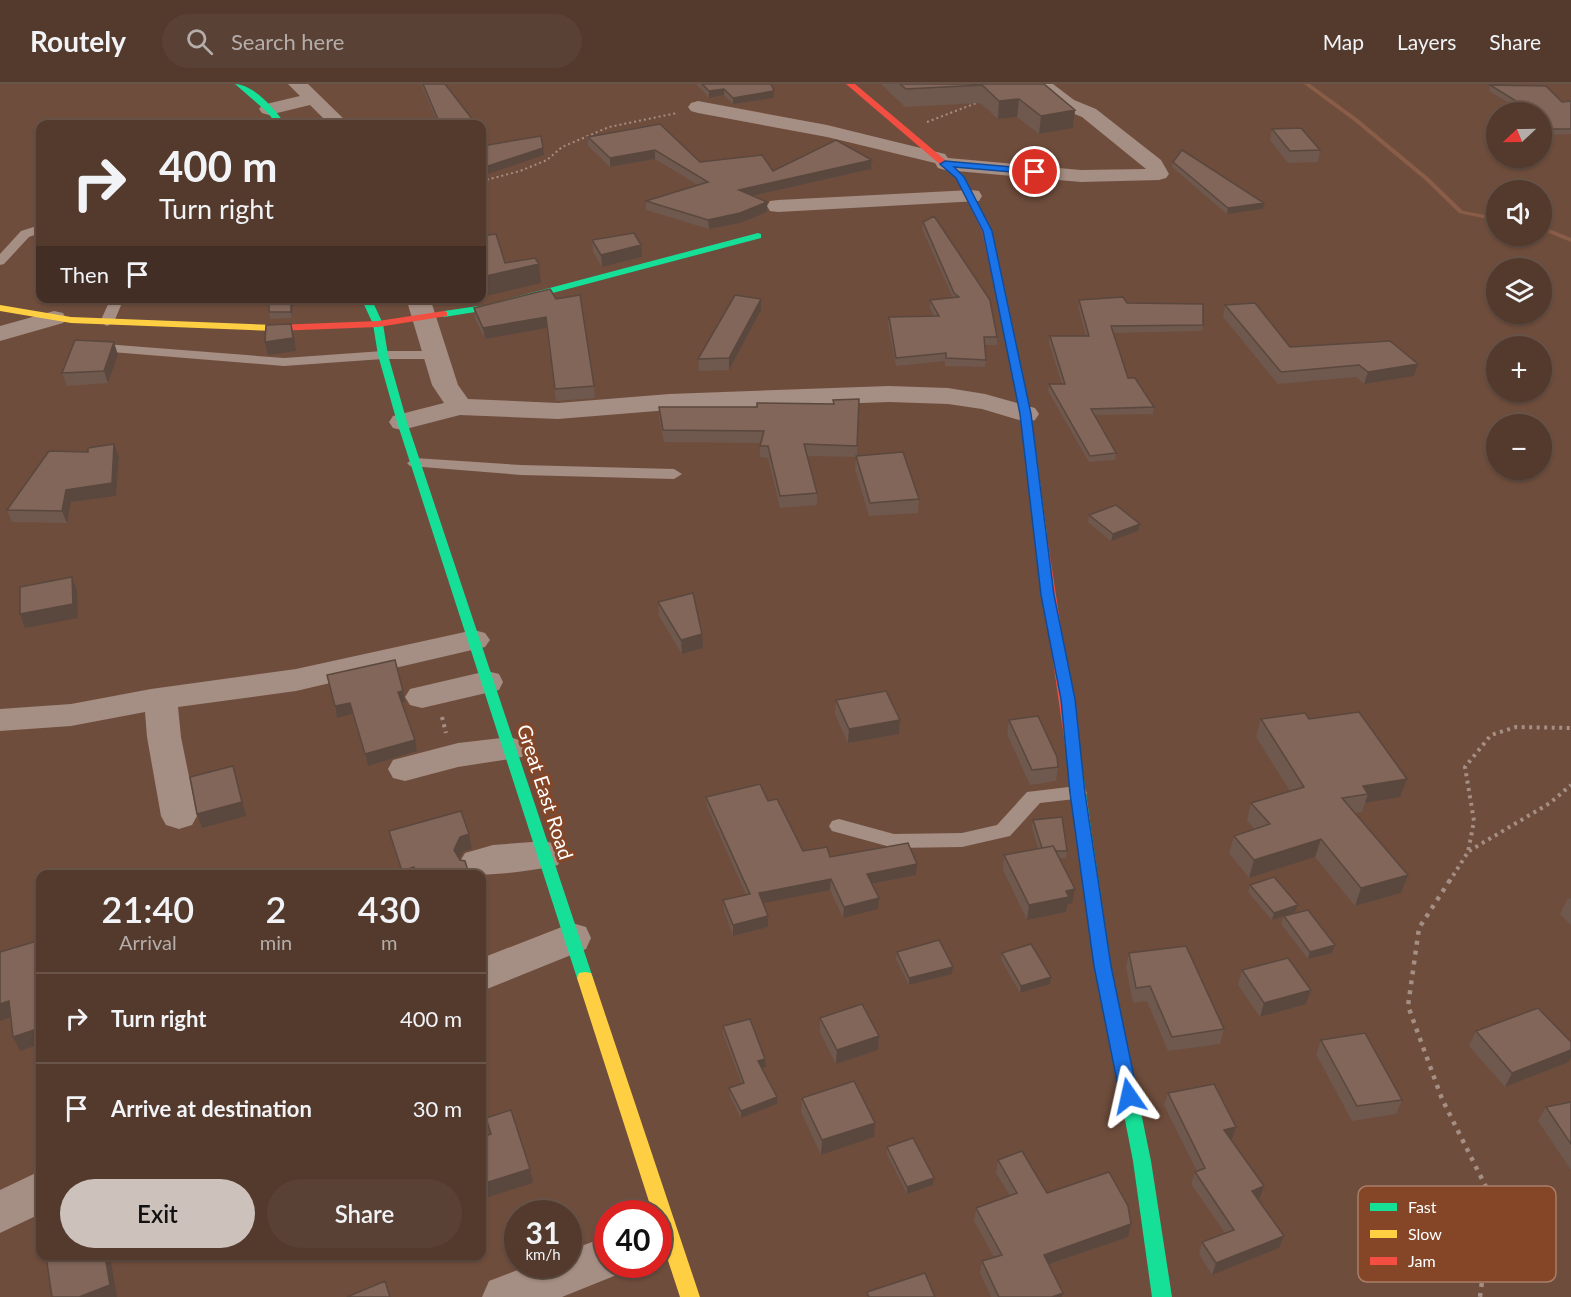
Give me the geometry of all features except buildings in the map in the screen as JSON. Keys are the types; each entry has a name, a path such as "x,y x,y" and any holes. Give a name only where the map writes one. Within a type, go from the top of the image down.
{"main road":[{"path":"239,84 275,117"},
{"path":"850,84 960,177 987,231 1026,414 1048,595 1068,699 1077,793 1103,966 1142,1161 1162,1297"},
{"path":"0,308 54,318 107,322 271,328 378,324 422,308 485,308 758,236"},
{"name":"Great East Road","path":"368,303 378,324 383,355 402,422 572,938 652,1200"},
{"name":"Great East Road","path":"672,1256 690,1297"}],"street":[{"path":"297,84 335,120"},
{"path":"698,107 827,131 941,161 1081,176 1159,174 1154,164 1089,112 1067,104 1041,84"},
{"path":"275,117 314,98"},
{"path":"778,206 971,196"},
{"path":"422,308 445,385 460,407"},
{"path":"0,334 54,318"},
{"path":"402,422 460,407 558,411 669,402 889,394 948,396 985,402 1026,414"},
{"path":"0,720 71,715 161,699 296,680 474,640"},
{"path":"427,696 488,681"},
{"path":"161,699 164,737 179,816"},
{"path":"405,769 451,757 510,749"},
{"path":"478,863 544,855"},
{"path":"486,973 572,938"},
{"path":"0,1213 36,1193"},
{"path":"506,1297 594,1262"}],"lane":[{"path":"0,261 25,234 36,230"},
{"path":"107,322 116,303"},
{"path":"78,345 284,362 383,355 437,355"},
{"path":"415,463 521,470 674,474"},
{"path":"839,826 894,841 962,840 1003,831 1034,797 1077,793"}],"path":[{"path":"904,131 985,99"},
{"path":"486,181 547,160 562,147 609,127 644,121 698,107"},
{"path":"427,696 446,732 451,757"},
{"path":"1486,1186 1442,1099 1408,1006 1419,928 1468,852 1473,821 1465,767 1491,735 1516,728 1571,728"},
{"path":"1468,852 1550,803 1571,785"},
{"path":"1480,1297 1482,1282"}],"waterway":[{"path":"1307,84 1356,120 1427,179 1461,212 1486,217"},
{"path":"1552,232 1571,240"}],"traffic: fast":[{"path":"239,84 269,109 278,120"},
{"path":"444,314 485,308 758,236"},
{"path":"368,303 378,324 383,355 402,422 585,978"},
{"path":"1073,752 1103,966 1142,1161 1162,1297"}],"traffic: slow":[{"path":"996,272 1026,414 1041,536"},
{"path":"0,308 71,320 276,328"},
{"path":"585,978 690,1297"}],"traffic: jam":[{"path":"850,84 960,177 987,231 996,272"},
{"path":"276,328 378,324 444,314"},
{"path":"1041,536 1073,752"}],"route":[{"path":"1035,172 945,164 960,177 987,231 1026,414 1048,595 1068,699 1077,793 1103,966 1129,1096"}]}
